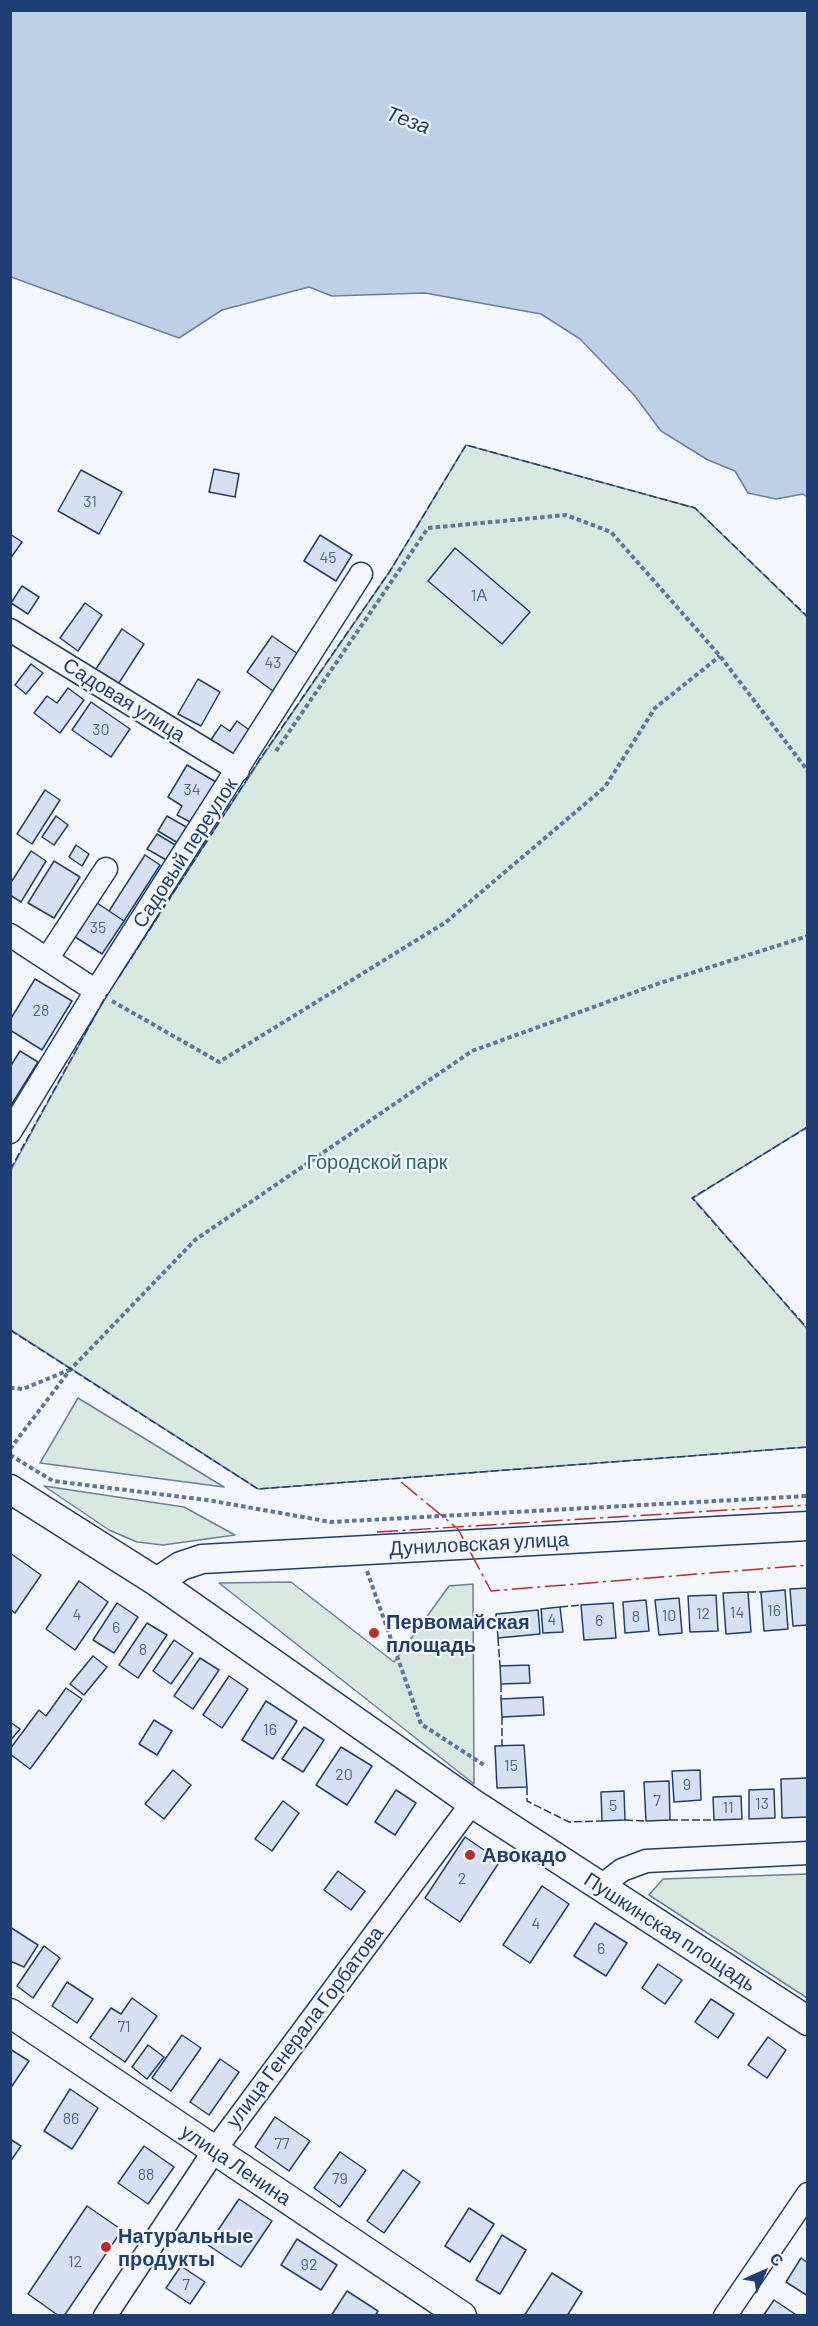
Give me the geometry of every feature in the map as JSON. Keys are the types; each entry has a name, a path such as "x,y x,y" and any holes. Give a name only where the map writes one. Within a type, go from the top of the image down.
{"main road":[{"path":"10,1489 157,1582 472,1803"},
{"name":"Дуниловская улица","path":"157,1582 181,1566 202,1559 807,1526"},
{"name":"Пушкинская площадь","path":"472,1803 807,2020"},
{"name":"улица Ленина","path":"10,2013 462,2316"}],"street":[{"name":"Садовый переулок","path":"10,1132 96,991 362,574"},
{"name":"Садовая улица","path":"10,630 238,770"},
{"path":"47,959 105,869"},
{"path":"10,935 96,991"},
{"name":"улица Генерала Горбатова","path":"105,2316 214,2151 472,1803"},
{"path":"600,1887 622,1870 646,1861 807,1853"},
{"path":"726,2316 807,2194"}],"path":[{"path":"276,751 428,528 566,514 611,532 720,656 807,771"},
{"path":"96,991 219,1062 446,922 605,787 656,708 720,656"},
{"path":"10,1449 70,1370 195,1240 472,1051 660,983 807,936"},
{"path":"10,1388 23,1389 70,1370"},
{"path":"10,1455 53,1481 207,1500 331,1522 807,1496"},
{"path":"356,1521 359,1550 421,1724 484,1765"}],"green space":[{"name":"Городской парк","path":"466,445 695,508 807,617 807,1127 693,1198 807,1329 807,1447 258,1489 11,1330 11,1170 107,994 260,760 390,571"},
{"path":"78,1398 224,1487 40,1463"},
{"path":"44,1486 184,1507 235,1535 163,1545 137,1542 109,1530"},
{"path":"291,1582 394,1662 449,1586 473,1584 474,1784 219,1583"},
{"path":"807,1874 807,1998 649,1895 663,1879"}],"water":[{"name":"Теза","path":"10,11 807,11 807,497 803,494 776,499 748,493 735,471 708,460 661,431 634,395 580,339 541,314 425,293 332,296 309,287 222,310 179,338 11,277"}],"building":[{"path":"214,469 239,474 235,497 209,492"},
{"path":"81,470 122,492 99,534 58,511"},
{"path":"10,534 22,542 10,559"},
{"path":"320,535 352,555 336,581 304,561"},
{"path":"455,548 530,612 502,644 428,581"},
{"path":"22,586 39,597 28,614 11,603"},
{"path":"85,603 102,615 78,651 60,638"},
{"path":"122,629 144,644 117,686 94,672"},
{"path":"272,636 298,654 273,691 247,672"},
{"path":"31,664 43,673 26,694 15,685"},
{"path":"198,679 220,692 201,726 178,714"},
{"path":"68,688 84,700 60,733 34,713 47,696 57,703"},
{"path":"91,702 130,729 111,757 72,730"},
{"path":"237,721 252,732 233,760 208,744 221,725 230,731"},
{"path":"187,765 216,782 192,823 177,815 182,806 168,797"},
{"path":"45,790 60,800 32,844 17,834"},
{"path":"56,816 68,825 54,845 42,837"},
{"path":"167,816 188,828 178,843 158,831"},
{"path":"157,834 177,846 168,861 147,849"},
{"path":"76,845 89,854 82,866 69,857"},
{"path":"31,851 46,861 21,902 10,895 10,884"},
{"path":"145,855 160,865 124,921 109,911"},
{"path":"54,861 80,877 54,918 28,903"},
{"path":"94,901 124,921 102,954 72,935"},
{"path":"35,979 72,1001 42,1050 10,1030 10,1020"},
{"path":"20,1051 38,1062 10,1107 10,1067"},
{"path":"10,1553 41,1575 15,1613 10,1609"},
{"path":"79,1581 108,1602 75,1650 46,1629"},
{"path":"808,1588 808,1625 793,1626 790,1589"},
{"path":"785,1590 788,1629 764,1631 761,1592"},
{"path":"748,1592 751,1632 726,1634 723,1593"},
{"path":"716,1595 718,1631 690,1632 688,1596"},
{"path":"679,1598 682,1633 659,1635 655,1600"},
{"path":"646,1600 649,1631 625,1633 623,1602"},
{"path":"117,1603 138,1617 114,1653 93,1640"},
{"path":"613,1603 616,1638 584,1640 581,1605"},
{"path":"560,1607 563,1632 543,1633 541,1609"},
{"path":"538,1610 540,1634 498,1638 496,1614"},
{"path":"147,1623 167,1635 138,1678 119,1665"},
{"path":"174,1640 193,1653 171,1684 153,1671"},
{"path":"93,1656 107,1667 84,1695 70,1684"},
{"path":"200,1658 219,1670 193,1709 174,1696"},
{"path":"529,1665 530,1683 501,1684 500,1666"},
{"path":"229,1676 248,1689 222,1728 203,1715"},
{"path":"66,1688 82,1699 30,1769 10,1754 10,1749 39,1710 46,1716"},
{"path":"543,1697 544,1715 502,1717 501,1699"},
{"path":"266,1701 297,1721 273,1759 242,1740"},
{"path":"154,1720 172,1731 157,1755 139,1744"},
{"path":"10,1722 20,1729 10,1741"},
{"path":"304,1727 324,1740 303,1772 282,1759"},
{"path":"524,1745 527,1787 497,1788 495,1746"},
{"path":"341,1747 372,1766 347,1805 316,1785"},
{"path":"173,1770 191,1785 164,1819 145,1804"},
{"path":"700,1770 701,1800 674,1802 672,1771"},
{"path":"808,1778 808,1817 782,1818 781,1779"},
{"path":"669,1781 670,1820 646,1821 644,1782"},
{"path":"774,1789 775,1818 749,1819 749,1790"},
{"path":"396,1790 416,1803 395,1835 375,1822"},
{"path":"624,1791 625,1820 602,1821 601,1792"},
{"path":"741,1796 742,1819 714,1820 713,1797"},
{"path":"283,1801 299,1813 272,1851 255,1839"},
{"path":"465,1837 500,1861 460,1922 425,1898"},
{"path":"338,1871 365,1891 351,1910 324,1890"},
{"path":"542,1886 569,1904 530,1963 503,1945"},
{"path":"595,1923 627,1943 606,1976 574,1956"},
{"path":"10,1927 38,1945 24,1967 10,1961"},
{"path":"44,1946 60,1958 33,1998 17,1986"},
{"path":"658,1964 682,1980 665,2004 642,1988"},
{"path":"67,1982 93,1999 77,2023 52,2006"},
{"path":"132,1998 157,2016 125,2062 90,2038 111,2008 121,2014"},
{"path":"711,1999 734,2014 718,2038 695,2022"},
{"path":"182,2035 201,2048 171,2091 152,2078"},
{"path":"768,2037 786,2050 767,2078 748,2065"},
{"path":"148,2045 164,2057 147,2079 132,2067"},
{"path":"10,2049 29,2061 10,2089"},
{"path":"220,2059 239,2072 209,2115 190,2102"},
{"path":"70,2089 98,2108 72,2149 44,2131"},
{"path":"275,2117 310,2141 289,2171 255,2147"},
{"path":"10,2139 21,2146 10,2162"},
{"path":"144,2146 174,2167 148,2204 118,2183"},
{"path":"340,2152 366,2170 340,2207 314,2188"},
{"path":"403,2170 420,2182 384,2233 367,2221"},
{"path":"239,2199 272,2221 241,2267 208,2245"},
{"path":"87,2206 122,2230 64,2316 59,2316 28,2294"},
{"path":"469,2208 494,2224 470,2262 445,2246"},
{"path":"502,2235 526,2250 500,2294 476,2280"},
{"path":"297,2239 337,2265 321,2290 281,2265"},
{"path":"801,2258 808,2263 808,2296 786,2282"},
{"path":"181,2266 205,2282 190,2304 166,2288"},
{"path":"552,2273 582,2292 567,2316 524,2316"},
{"path":"347,2291 378,2311 375,2316 331,2316"},
{"path":"774,2300 798,2316 763,2316"}],"fence":[{"path":"119,977 260,759 390,571 466,445 695,508 808,617"},
{"path":"10,1170 107,994"},
{"path":"808,1127 692,1198 808,1329"},
{"path":"10,1330 258,1489 808,1447"},
{"path":"748,1592 761,1592"},
{"path":"560,1607 581,1605"},
{"path":"498,1638 500,1666"},
{"path":"501,1684 501,1699"},
{"path":"502,1717 502,1746"},
{"path":"527,1787 527,1801 569,1822 602,1821"},
{"path":"625,1820 646,1821"},
{"path":"670,1820 714,1820"}],"power":[{"path":"401,1482 458,1529 491,1591 808,1565"},
{"path":"377,1532 808,1505"}],"place":[{"name":"Первомайская площадь","path":"374,1633"},
{"name":"Авокадо","path":"470,1855"},
{"name":"Натуральные продукты","path":"106,2247"}]}
